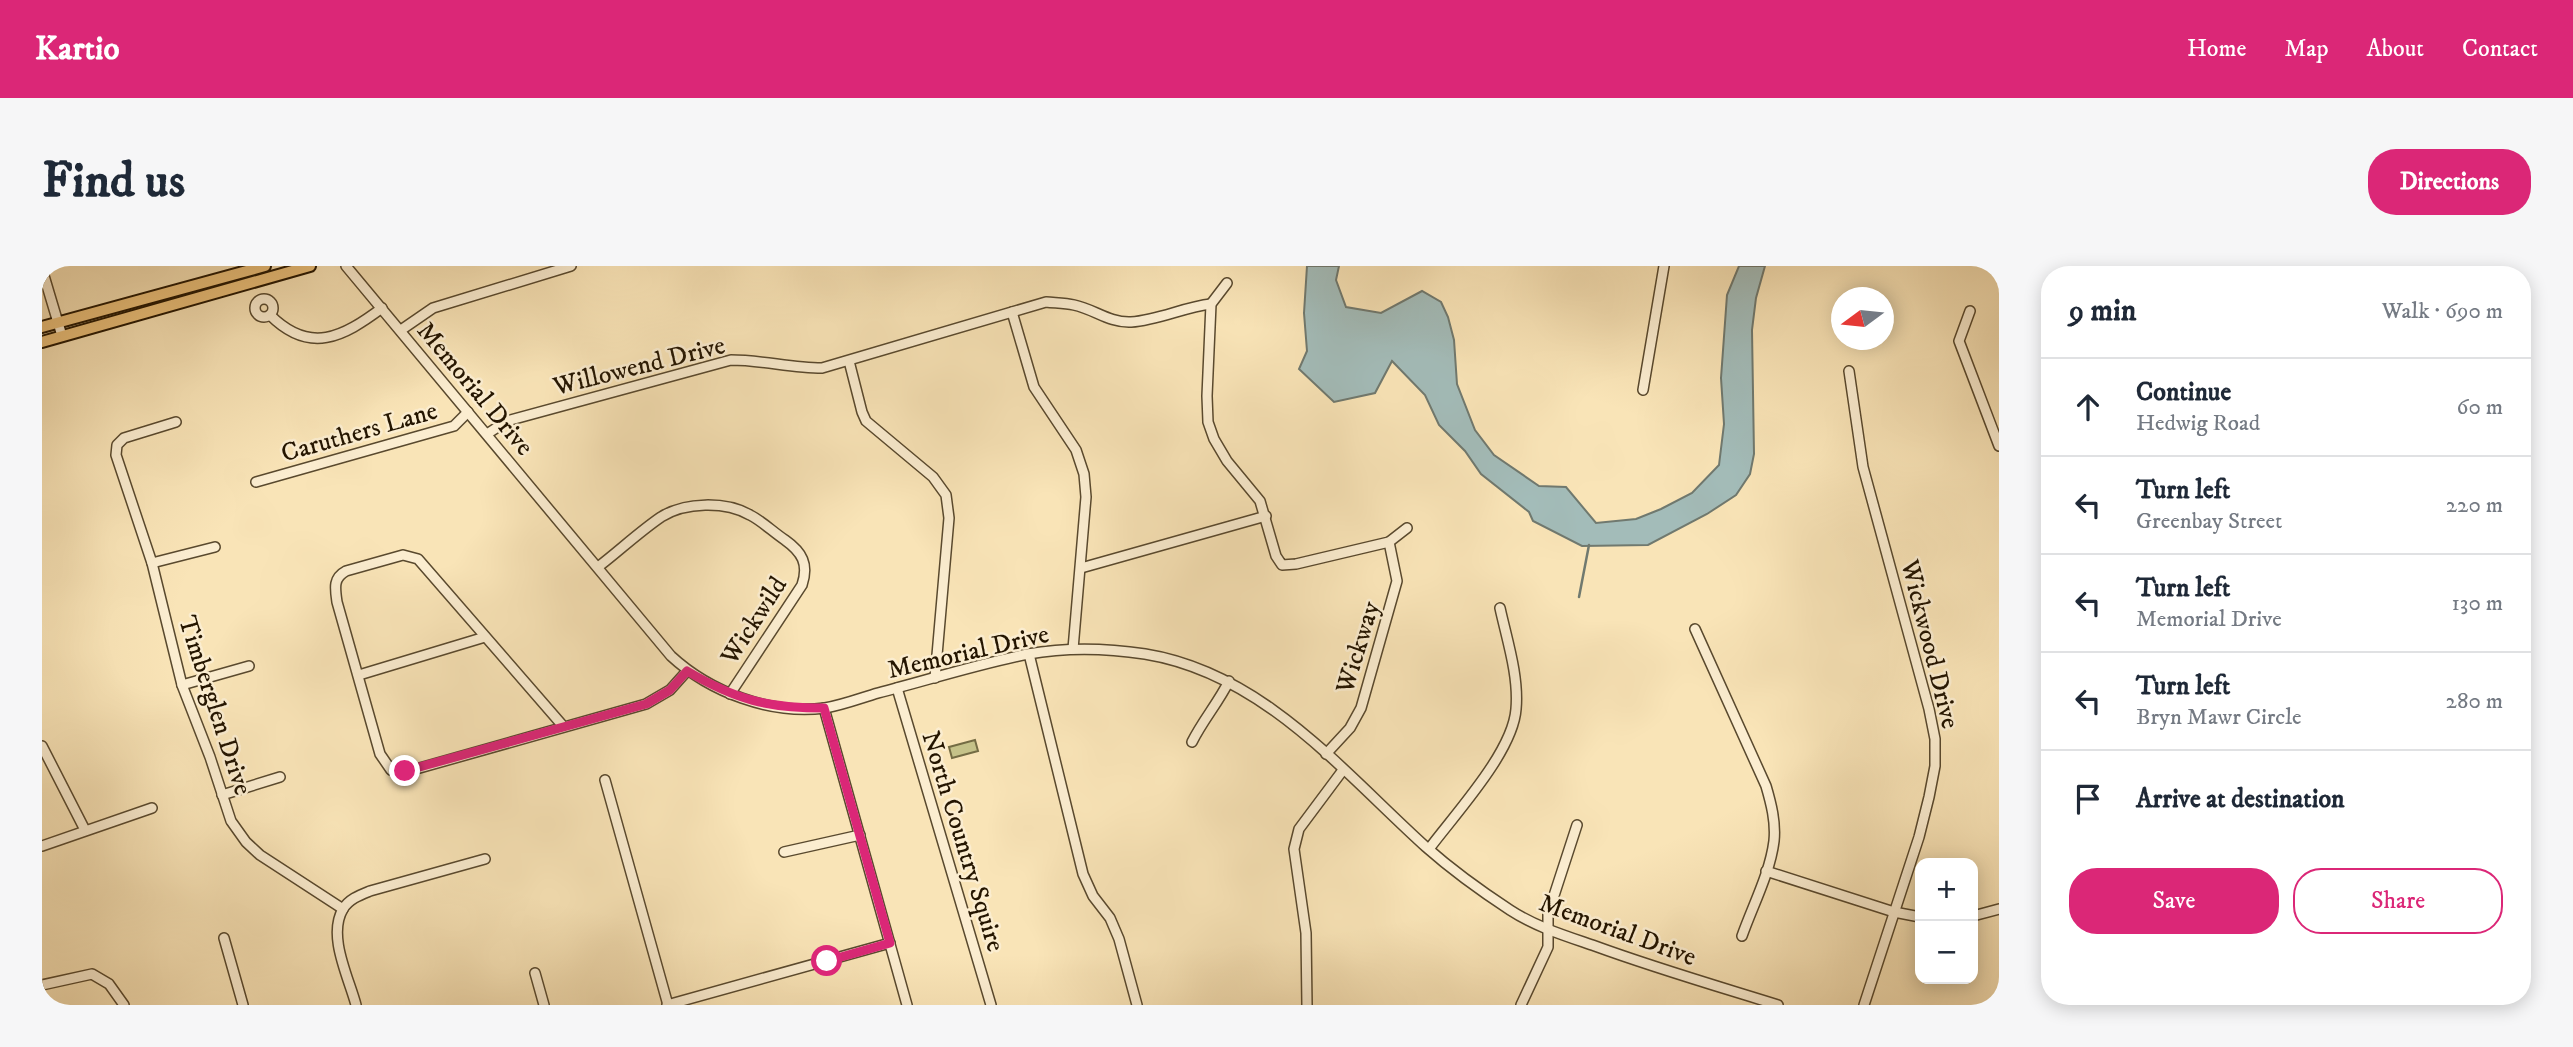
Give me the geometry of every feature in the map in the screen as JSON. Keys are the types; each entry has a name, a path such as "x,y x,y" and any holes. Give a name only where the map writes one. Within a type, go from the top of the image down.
{"main road":[{"path":"42,327 265,266"},
{"path":"42,342 310,266"}],"street":[{"name":"Memorial Drive","path":"346,266 671,656 687,671 730,694 778,707 824,708 1029,654 1097,648 1180,662 1229,681 1267,705 1326,754 1467,881 1514,912 1548,929 1636,961 1778,1005"},
{"path":"401,330 433,308 571,266"},
{"path":"1643,390 1664,266"},
{"path":"42,269 62,336"},
{"path":"1227,283 1211,304 1208,422 1227,461 1260,501 1276,556 1282,565 1389,542 1407,527"},
{"name":"Willowend Drive","path":"487,434 507,421 731,360 822,368 1046,302 1075,305 1110,320 1129,322 1192,306 1211,304"},
{"path":"270,315 291,332 318,339 345,333 382,308"},
{"path":"1970,311 1959,341 1999,446"},
{"path":"1013,312 1034,387 1076,450 1084,474 1086,497 1073,649"},
{"path":"849,361 866,421 933,477 946,495 949,518 935,678"},
{"name":"Wickwood Drive","path":"1849,371 1863,467 1935,739 1935,766 1919,837 1864,1005"},
{"name":"Caruthers Lane","path":"256,482 454,426 468,412"},
{"name":"Timberglen Drive","path":"176,422 124,438 117,445 116,455 152,563 182,685 230,821 260,855 343,909"},
{"name":"Wickwild","path":"598,567 663,516 694,507 723,505 737,509 750,515 796,548 805,565 802,585 730,694"},
{"path":"1081,568 1266,516"},
{"name":"Wickway","path":"1326,754 1350,728 1361,708 1397,580 1389,542"},
{"path":"152,563 215,547"},
{"path":"563,726 418,559 403,555 339,575 335,592 380,754 391,770 416,769 659,698 680,681 687,671"},
{"path":"1429,849 1503,750 1512,730 1517,689 1500,608"},
{"path":"1695,629 1766,786 1773,811 1774,840 1766,871 1742,936"},
{"path":"359,675 485,637"},
{"path":"1029,654 1083,874 1093,897 1110,918 1119,939 1137,1005"},
{"path":"182,685 249,666"},
{"path":"1192,742 1202,723 1217,706 1229,681"},
{"name":"North Country Squire","path":"897,688 991,1005"},
{"path":"824,708 907,1005"},
{"path":"42,746 85,830"},
{"path":"1307,1005 1306,933 1294,849 1299,829 1343,771"},
{"path":"222,795 280,777"},
{"path":"605,780 667,1005 890,943"},
{"path":"42,846 152,807"},
{"path":"1521,1005 1548,947 1548,914 1577,825"},
{"path":"784,852 860,835"},
{"path":"356,1005 338,942 338,927 343,909 354,898 370,891 485,859"},
{"path":"1766,871 1894,912 1915,916"},
{"path":"1978,915 1999,909"},
{"path":"224,938 243,1005"},
{"path":"535,973 544,1005"},
{"path":"42,985 92,974 109,984 124,1005"}],"shaded area":[{"path":"975,740 978,751 952,758 949,747"}],"water":[{"path":"1307,266 1339,266 1336,280 1346,307 1381,313 1422,291 1441,302 1454,340 1457,384 1475,430 1494,455 1539,486 1566,487 1596,523 1636,519 1661,509 1692,493 1719,465 1724,424 1721,378 1727,295 1739,266 1765,266 1756,298 1752,330 1754,454 1750,474 1736,495 1707,514 1648,545 1582,546 1533,521 1529,512 1481,474 1465,451 1439,425 1425,395 1392,361 1375,393 1334,402 1299,369 1307,351 1304,313"}],"waterway":[{"path":"1579,597 1589,545"}],"route":[{"path":"405,771 646,704 670,690 687,671 730,694 760,703 778,707 824,708 890,943 827,961"}]}
